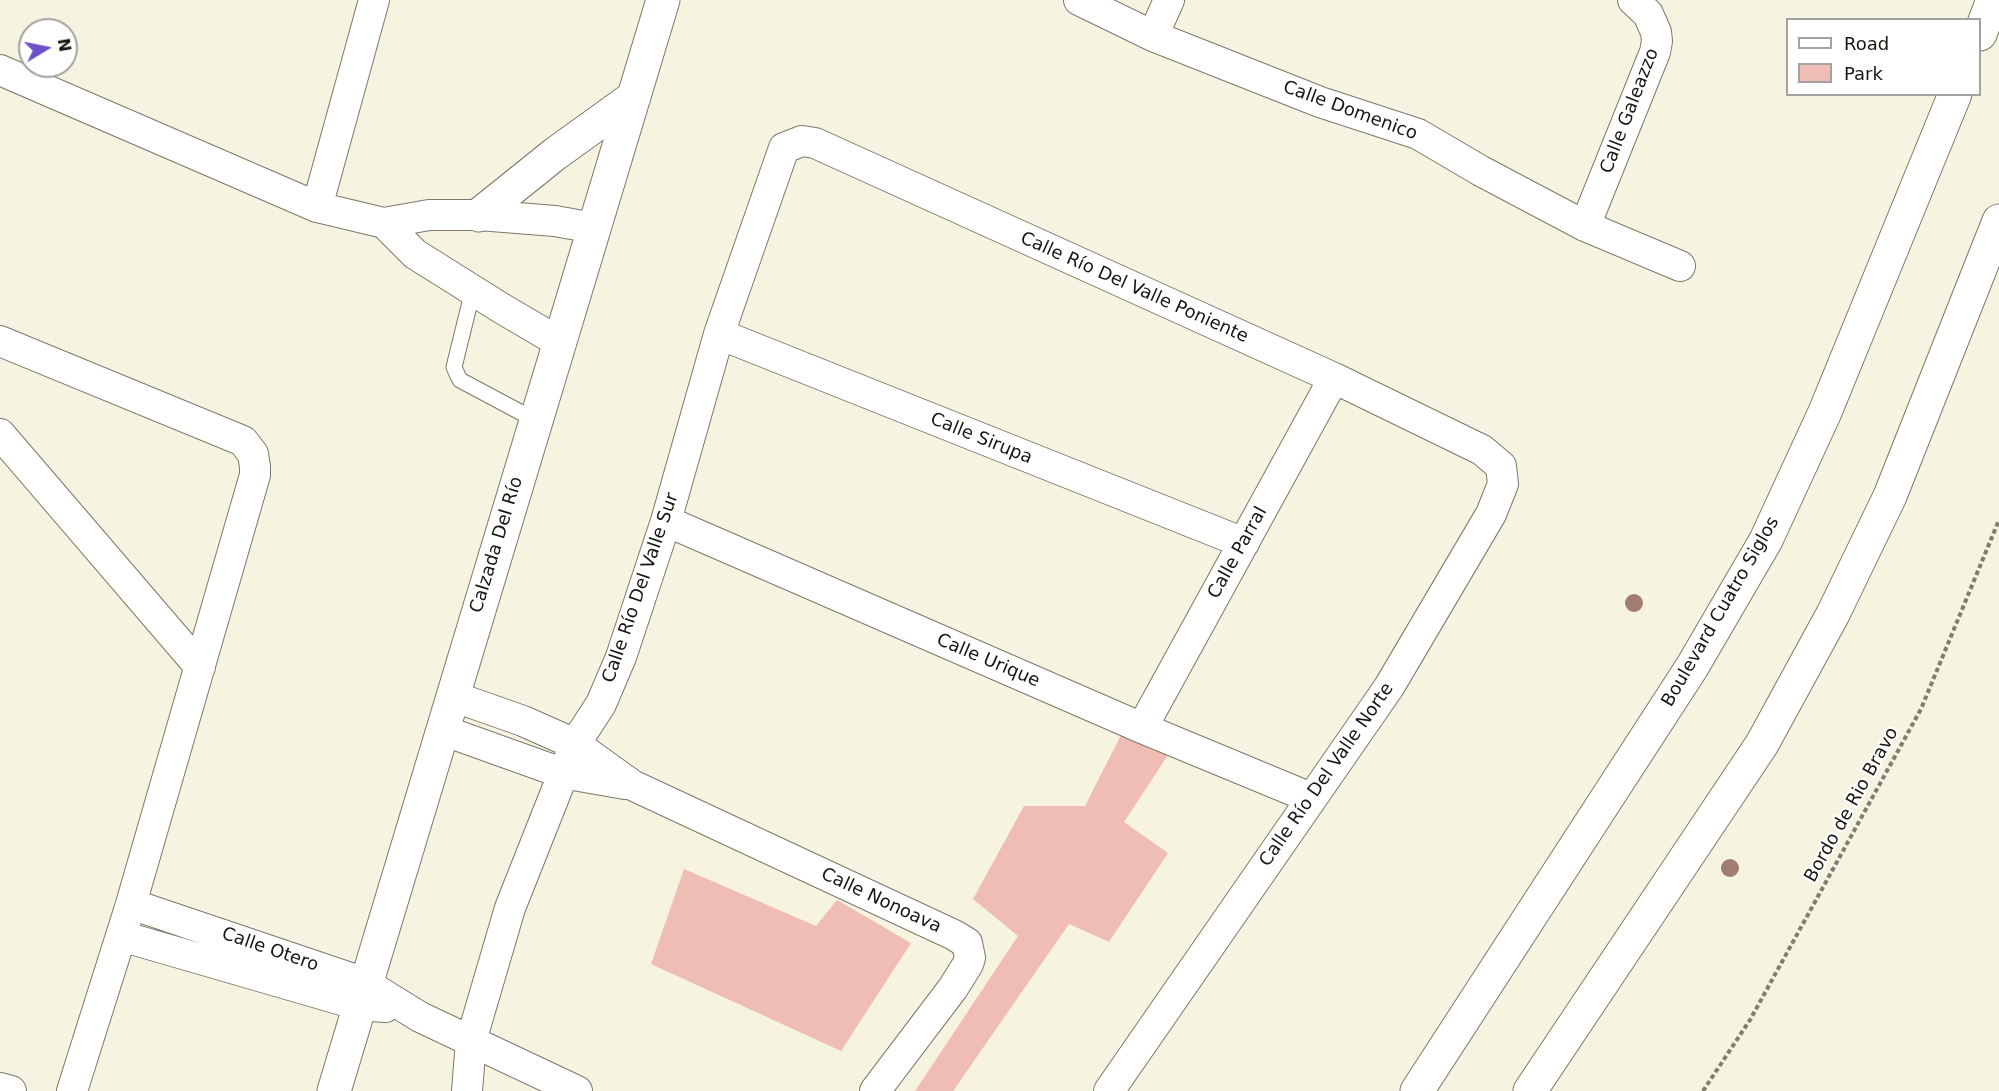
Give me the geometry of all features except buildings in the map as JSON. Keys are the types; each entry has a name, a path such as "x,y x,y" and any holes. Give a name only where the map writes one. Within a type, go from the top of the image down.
{"main road":[{"name":"Calzada Del Río","path":"334,1091 663,0"},
{"path":"1981,31 1993,0"},
{"name":"Boulevard Cuatro Siglos","path":"1417,1091 1692,667 1766,540 1825,412 1954,96"},
{"path":"479,215 555,154 634,97"},
{"path":"1530,1091 1761,744 1833,614 1890,496 1999,221"}],"street":[{"path":"317,207 374,0"},
{"name":"Calle Domenico","path":"1079,0 1153,36 1320,102 1418,134 1480,171 1585,226 1680,266"},
{"path":"1153,36 1169,0"},
{"name":"Calle Galeazzo","path":"1585,226 1655,52 1657,41 1652,20 1633,0"},
{"path":"0,70 317,207 384,223 429,215 479,215 555,221 594,228"},
{"name":"Calle Río Del Valle Poniente","path":"784,148 802,141 815,143 1334,378 1482,450"},
{"name":"Calle Río Del Valle Sur","path":"467,1091 471,1041 510,908 574,744 601,704 621,657 666,521 718,334 784,148"},
{"path":"384,223 416,254 559,342"},
{"name":"Calle Sirupa","path":"718,334 1244,543"},
{"path":"0,341 243,441 253,454 255,476 131,904 72,1091"},
{"name":"Calle Parral","path":"1142,728 1334,378"},
{"path":"0,434 200,667"},
{"name":"Calle Río Del Valle Norte","path":"1109,1091 1389,687 1491,514 1503,484 1504,475 1501,466 1482,450"},
{"name":"Calle Urique","path":"666,521 1142,728 1311,798"},
{"name":"Calle Nonoava","path":"453,696 523,720 574,744 632,785 944,930 967,943 970,958 968,964 953,988 875,1091"},
{"name":"Calle Nonoava","path":"442,730 562,773 632,785"},
{"name":"Calle Otero","path":"131,904 403,1008 577,1091"},
{"name":"Calle Otero","path":"121,936 362,994"},
{"path":"0,1088 11,1091"}],"lane":[{"path":"473,290 454,367 457,374 460,380 535,420"}],"path":[{"name":"Bordo de Rio Bravo","path":"1703,1091 1750,1020 1921,709 1999,519"}],"green space":[{"path":"1122,733 1170,752 1124,822 1168,853 1109,942 1069,924 953,1091 915,1091 1018,936 973,899 1024,806 1085,806"},
{"path":"684,869 816,926 837,900 911,943 841,1051 651,964"}]}
